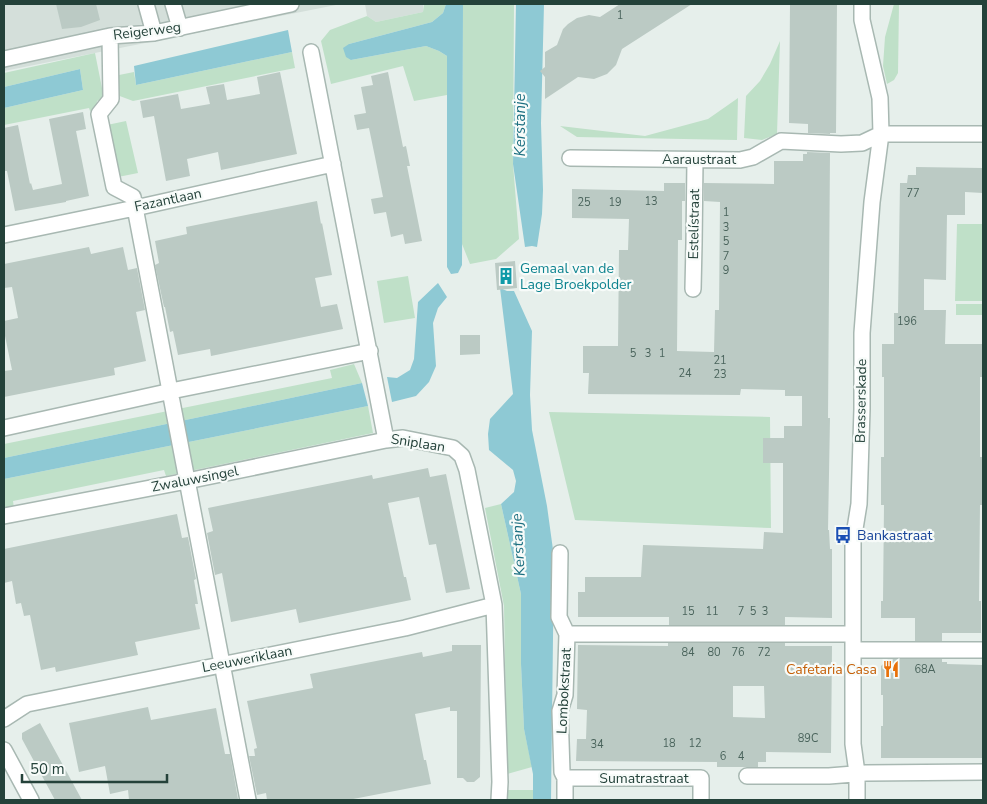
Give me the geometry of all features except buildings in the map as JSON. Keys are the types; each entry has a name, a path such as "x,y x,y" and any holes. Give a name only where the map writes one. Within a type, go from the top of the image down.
{"street":[{"path":"146,4 154,33"},
{"path":"173,4 180,28"},
{"name":"Reigerweg","path":"4,59 110,36 154,33 180,28 290,4"},
{"name":"Brasserskade","path":"858,800 853,744 853,541 859,504 862,333 872,202 881,134 880,98 862,20 862,4"},
{"path":"110,36 112,99 99,114 114,187 133,197 248,800"},
{"name":"Sniplaan","path":"311,52 386,440 403,438 453,448 462,456 467,470 494,605 500,800"},
{"path":"881,134 983,134"},
{"name":"Aaraustraat","path":"570,158 740,160 753,157 781,141 841,144 862,143 881,134"},
{"name":"Estelístraat","path":"693,289 695,160"},
{"name":"Fazantlaan","path":"4,235 332,164"},
{"path":"4,428 370,351"},
{"name":"Zwaluwsingel","path":"4,516 386,440"},
{"name":"Lombokstraat","path":"560,553 559,617 567,634 565,695 560,711 565,800"},
{"name":"Leeuweriklaan","path":"4,719 27,704 405,628 494,605"},
{"path":"567,634 852,634"},
{"path":"852,650 983,650"},
{"path":"4,750 31,800"},
{"path":"747,776 983,772"},
{"name":"Sumatrastraat","path":"565,778 701,778 701,800"}],"shaded area":[{"path":"4,4 341,4 4,71"},
{"path":"365,4 423,4 423,12 376,22 367,16"}],"green space":[{"path":"424,4 446,4 443,13 432,22 349,44 351,60 426,46 447,56 447,95 414,101 403,66 331,84 321,41 330,30 367,16 376,22 423,12"},
{"path":"463,4 514,4 513,164 519,239 496,259 470,264 462,244"},
{"path":"894,4 899,4 898,73 894,80 887,84 883,66 885,37"},
{"path":"780,41 777,134 762,140 744,138 746,96 760,81"},
{"path":"292,52 295,68 133,101 117,95 114,76 134,72 136,85"},
{"path":"95,53 104,98 97,101 96,109 90,111 89,108 4,125 4,108 83,90 80,69 4,87 4,73"},
{"path":"738,98 737,140 577,137 560,126 645,136 708,119"},
{"path":"126,121 138,173 118,177 107,125"},
{"path":"957,224 983,224 983,301 955,301"},
{"path":"408,276 415,318 384,323 377,281"},
{"path":"956,304 983,304 983,315 956,315"},
{"path":"354,364 362,383 4,458 4,444 332,378 330,370"},
{"path":"368,406 373,433 166,476 164,470 13,501 14,508 4,510 4,479"},
{"path":"549,412 770,417 771,528 575,520"},
{"path":"501,504 521,594 521,664 524,729 532,767 507,774 504,606 485,508"},
{"path":"505,790 533,790 533,800 505,800"}],"water":[{"path":"446,4 463,4 462,265 458,273 451,274 447,267 447,56 426,46 351,60 346,57 343,48 349,44 432,22 443,13"},
{"name":"Kerstanje","path":"516,4 544,4 541,123 543,190 542,214 537,247 525,247 513,164"},
{"path":"288,30 292,52 136,85 134,66"},
{"path":"80,69 83,90 4,108 4,87"},
{"path":"438,283 447,297 438,308 433,323 436,366 429,382 416,396 392,402 387,377 397,378 410,370 414,359 418,302"},
{"name":"Kerstanje","path":"500,288 514,291 532,331 530,395 532,430 547,506 554,557 551,800 533,800 533,774 524,729 521,664 521,594 501,504 514,492 516,481 513,470 489,450 488,434 490,419 513,394"},
{"path":"362,383 368,406 4,479 4,458"}],"place":[{"name":"Gemaal van de Lage Broekpolder","path":"506,276"},
{"name":"Bankastraat","path":"843,535"},
{"name":"Cafetaria Casa","path":"891,669"}]}
